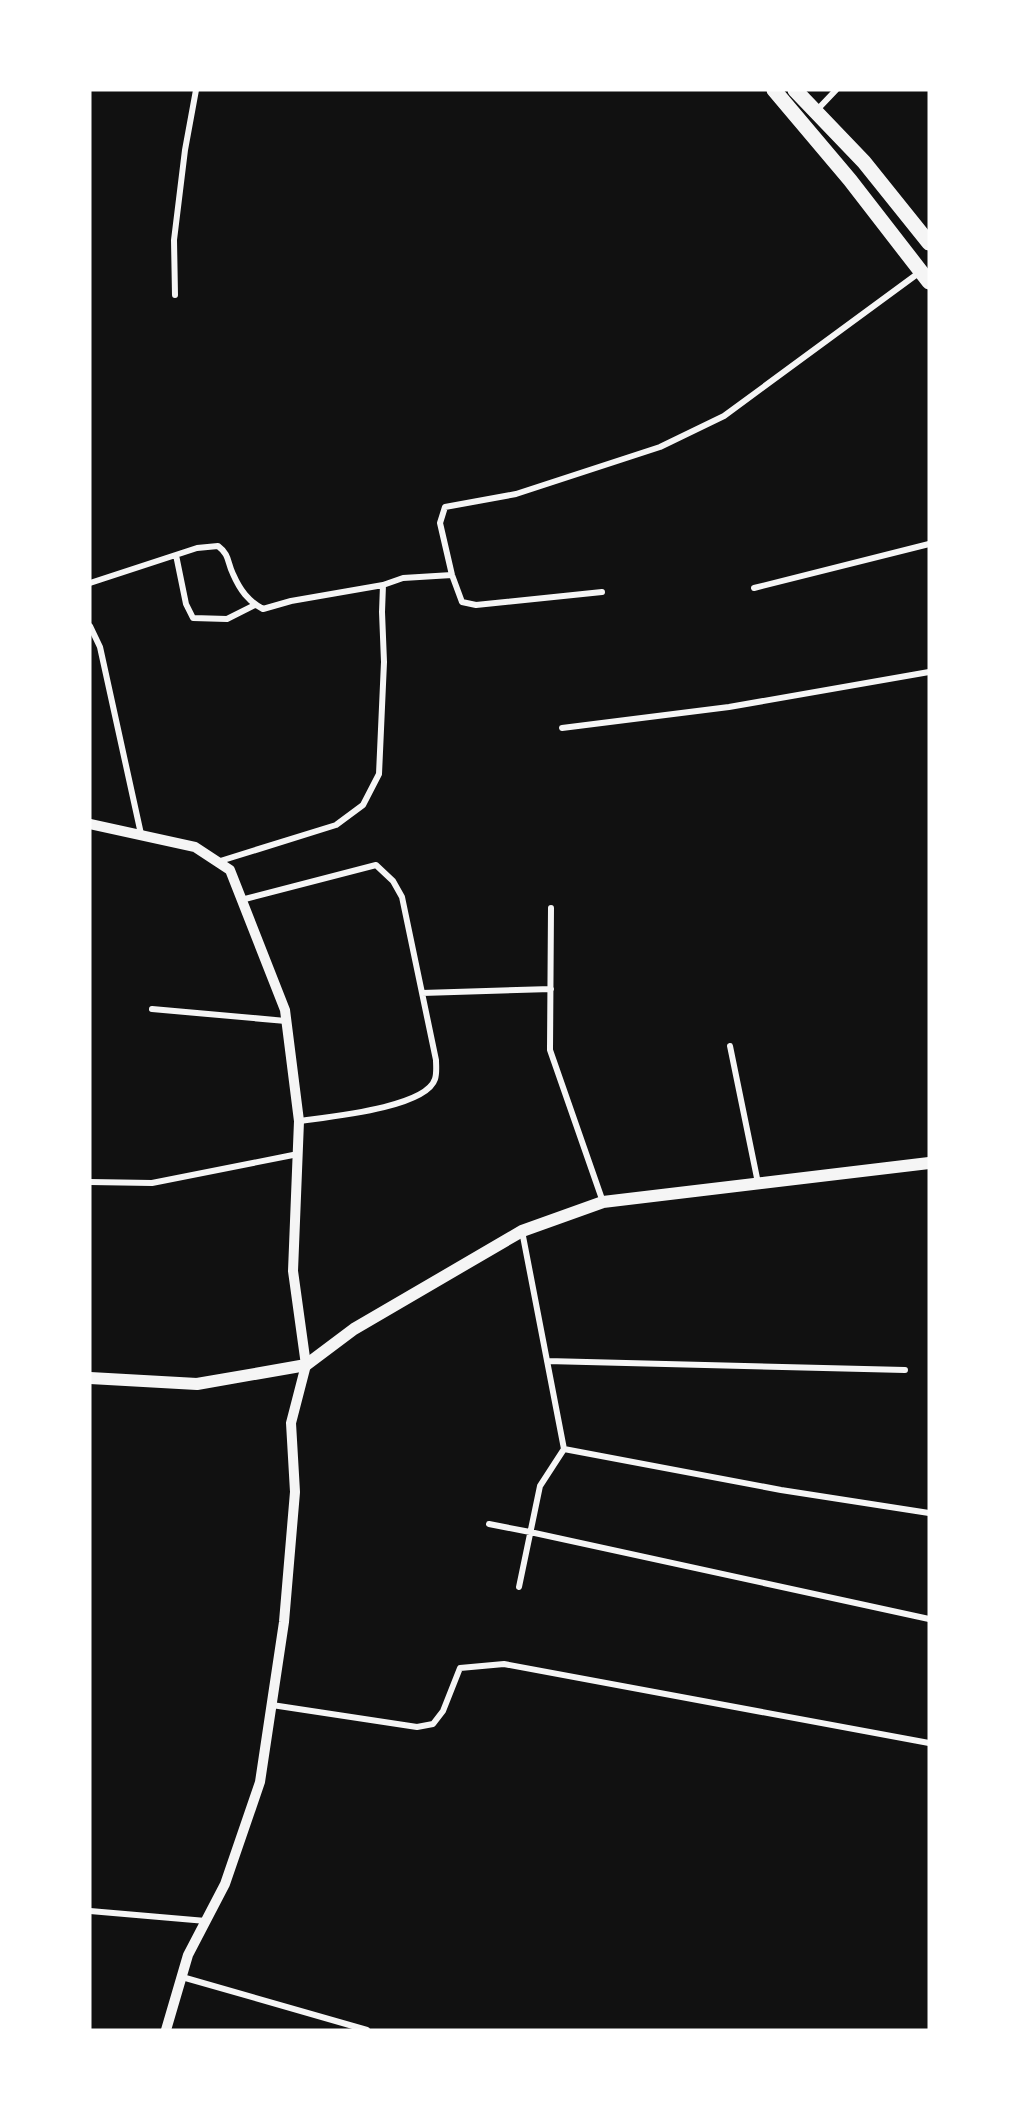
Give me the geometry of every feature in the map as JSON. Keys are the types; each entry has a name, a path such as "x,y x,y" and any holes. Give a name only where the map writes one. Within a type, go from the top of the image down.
{"main road":[{"path":"774,90 850,180 925,277"},
{"path":"795,90 864,162 929,243"},
{"path":"90,1378 197,1383 306,1365 354,1329 522,1231 603,1202 929,1163"}],"street":[{"path":"175,295 174,240 185,150 196,90"},
{"path":"816,112 836,90"},
{"path":"602,592 476,606 462,602 452,575 440,523 445,507 516,494 660,447 724,416 925,277"},
{"path":"754,588 929,544"},
{"path":"90,583 196,548 218,546 226,551 232,574 248,601 263,609 291,601 383,585 403,578 452,575"},
{"path":"176,555 186,604 193,618 227,619 255,605"},
{"path":"217,862 336,825 363,805 379,774 384,662 383,585"},
{"path":"90,626 100,647 141,834"},
{"path":"562,728 729,707 929,672"},
{"path":"90,824 195,847 230,870 285,1010 299,1121 293,1271 306,1365 291,1423 295,1492 284,1622 272,1705 260,1782 225,1884 188,1955 166,2030"},
{"path":"241,900 376,865 393,881 402,897 436,1060 435,1079 425,1092 385,1108 299,1121"},
{"path":"552,908 550,1050 603,1202"},
{"path":"422,993 551,989"},
{"path":"152,1009 286,1021"},
{"path":"730,1046 758,1184"},
{"path":"90,1182 152,1183 298,1154"},
{"path":"519,1587 540,1486 564,1449 522,1231"},
{"path":"547,1361 905,1370"},
{"path":"564,1449 781,1490 929,1513"},
{"path":"489,1524 929,1619"},
{"path":"272,1705 417,1727 433,1724 443,1711 460,1668 504,1664 929,1743"},
{"path":"90,1911 206,1921"},
{"path":"182,1977 367,2030"}]}
